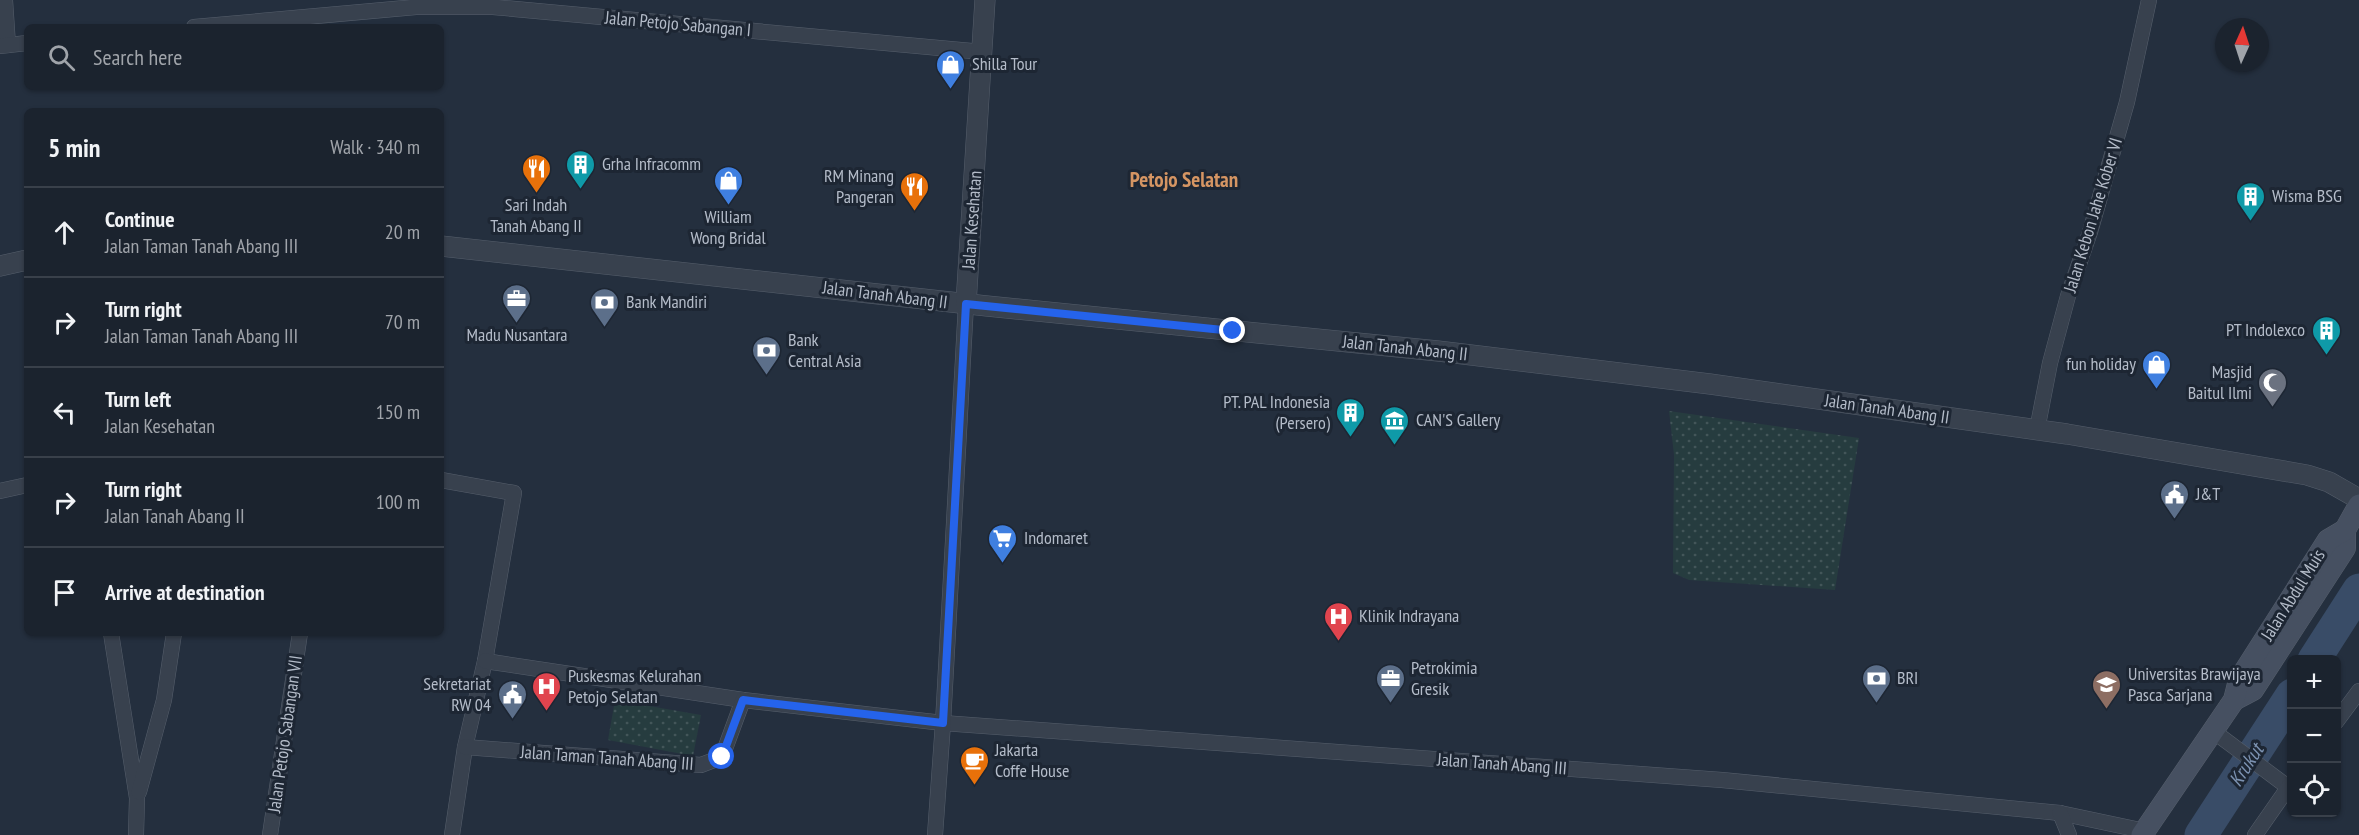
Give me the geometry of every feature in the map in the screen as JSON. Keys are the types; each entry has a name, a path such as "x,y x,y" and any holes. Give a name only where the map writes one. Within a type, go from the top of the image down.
{"main road":[{"name":"Jalan Abdul Muis","path":"2144,833 2220,737 2239,680 2328,540 2345,530 2359,505"}],"street":[{"path":"5,0 4,46 24,43"},
{"name":"Jalan Kesehatan","path":"935,835 985,0"},
{"name":"Jalan Kebon Jahe Kober VI","path":"2037,430 2050,363 2068,296 2090,232 2127,102 2146,1"},
{"name":"Jalan Petojo Sabangan I","path":"215,24 332,7 493,7 983,52"},
{"name":"Jalan Tanah Abang II","path":"444,246 966,304 1438,351 1710,384 2037,430 2307,475 2329,482 2359,499"},
{"path":"0,266 24,261"},
{"path":"444,481 514,493 485,661 465,747 452,835"},
{"path":"0,491 24,486"},
{"path":"111,636 137,798 136,835"},
{"path":"137,798 164,700 174,636"},
{"name":"Jalan Petojo Sabangan VII","path":"270,835 300,636"},
{"path":"485,661 743,700 943,723"},
{"path":"2341,716 2359,691"},
{"name":"Jalan Taman Tanah Abang III","path":"465,747 701,765 722,757 743,700"},
{"name":"Jalan Tanah Abang III","path":"943,723 1722,780 2060,813 2144,833"},
{"path":"2220,737 2270,774 2287,783"},
{"path":"2255,835 2287,789"},
{"path":"2060,813 2069,835"}],"green space":[{"path":"1669,411 1859,438 1835,590 1689,580 1673,573 1674,455"},
{"path":"615,700 701,715 693,756 608,740"}],"waterway":[{"name":"Krukut","path":"2317,655 2359,590"},
{"name":"Krukut","path":"2201,835 2287,703"}],"place":[{"name":"Shilla Tour","path":"951,90"},
{"name":"Grha Infracomm","path":"581,190"},
{"name":"Sari Indah Tanah Abang II","path":"536,194"},
{"name":"William Wong Bridal","path":"728,206"},
{"name":"RM Minang Pangeran","path":"915,212"},
{"name":"Wisma BSG","path":"2251,222"},
{"name":"Madu Nusantara","path":"517,324"},
{"name":"Bank Mandiri","path":"605,328"},
{"name":"PT Indolexco","path":"2326,356"},
{"name":"Bank Central Asia","path":"767,376"},
{"name":"fun holiday","path":"2157,390"},
{"name":"Masjid Baitul Ilmi","path":"2273,408"},
{"name":"PT. PAL Indonesia (Persero)","path":"1351,438"},
{"name":"CAN'S Gallery","path":"1395,446"},
{"name":"J&T","path":"2175,520"},
{"name":"Indomaret","path":"1003,564"},
{"name":"Klinik Indrayana","path":"1338,642"},
{"name":"Petrokimia Gresik","path":"1390,704"},
{"name":"BRI","path":"1876,704"},
{"name":"Universitas Brawijaya Pasca Sarjana","path":"2107,710"},
{"name":"Puskesmas Kelurahan Petojo Selatan","path":"547,712"},
{"name":"Sekretariat RW 04","path":"512,720"},
{"name":"Jakarta Coffe House","path":"974,786"}],"district":[{"name":"Petojo Selatan","path":"1184,180"}],"route":[{"path":"722,757 743,700 943,723 966,304 1233,331"}]}
